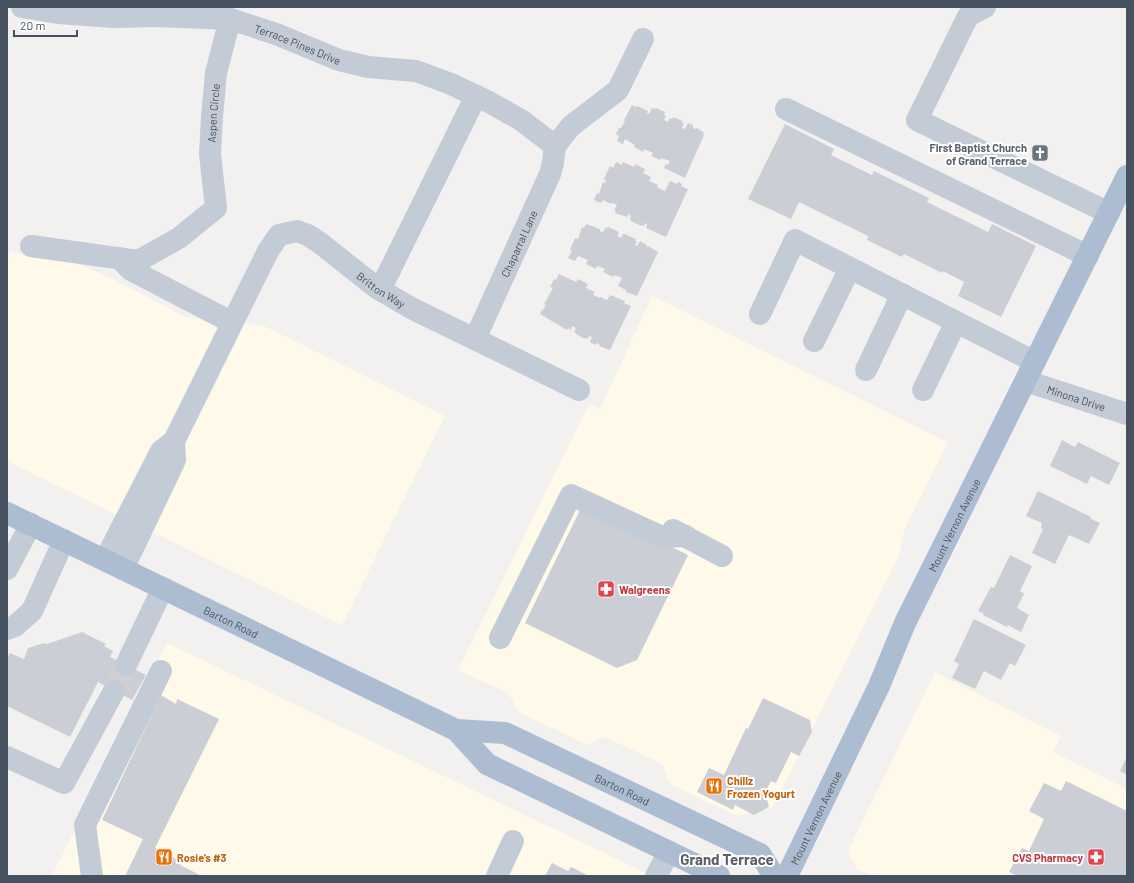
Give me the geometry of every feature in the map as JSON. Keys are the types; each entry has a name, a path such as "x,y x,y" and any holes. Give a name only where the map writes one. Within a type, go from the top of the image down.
{"main road":[{"name":"Mount Vernon Avenue","path":"787,876 879,686 905,623 1127,176"},
{"name":"Barton Road","path":"7,513 456,730 487,764 719,876"},
{"name":"Barton Road","path":"456,730 505,733 760,854 774,876"}],"street":[{"name":"Terrace Pines Drive","path":"22,7 58,13 114,17 138,12 230,19 276,34 340,60 368,68 416,71 451,84 521,120 554,146"},
{"path":"985,7 968,16 917,120 1109,213"},
{"name":"Aspen Circle","path":"119,258 138,261 179,238 216,208 210,154 212,116 216,73 230,19"},
{"path":"554,146 571,126 618,90 643,39"},
{"path":"380,290 476,96"},
{"path":"786,109 1088,256"},
{"name":"Chaparral Lane","path":"475,339 550,174 553,163 554,146"},
{"name":"Britton Way","path":"114,565 161,451 174,441 268,251 279,235 297,231 308,235 380,290 411,308 579,390"},
{"path":"760,314 795,240 1035,362"},
{"path":"31,246 119,258 131,270 232,322"},
{"path":"814,341 850,268"},
{"path":"866,370 902,294"},
{"path":"923,390 956,322"},
{"name":"Minona Drive","path":"1026,381 1127,414"},
{"path":"500,638 576,490 662,537 686,536 722,556"},
{"path":"7,569 31,524"},
{"path":"7,629 15,626 32,611 64,540"},
{"path":"126,665 163,588"},
{"path":"92,876 85,825 161,671"},
{"path":"7,757 64,783 114,691"},
{"path":"497,876 513,841"},
{"path":"656,876 669,852"}],"shaded area":[{"path":"10,252 70,260 119,282 185,317 264,326 445,416 342,625 7,461 7,260"},
{"path":"652,296 948,442 904,530 899,556 773,807 737,816 670,784 662,764 605,737 587,745 519,712 508,693 458,670 589,404 600,409"},
{"path":"167,643 652,876 52,876"},
{"path":"935,672 1061,736 1053,752 1127,789 1127,876 872,876 857,869 848,851"}],"building":[{"path":"632,105 648,111 647,113 649,114 652,108 656,108 665,112 664,115 666,116 664,120 668,122 670,118 672,119 673,117 683,121 682,123 684,124 682,128 685,129 688,123 693,125 693,128 697,128 704,133 685,178 664,168 670,161 661,158 660,160 651,156 653,153 644,149 643,152 634,147 635,145 625,139 623,144 617,141 619,136 616,134 625,121 624,120"},
{"path":"785,124 834,149 831,155 872,175 874,171 929,198 927,202 988,232 992,224 1036,246 1001,317 958,296 964,282 904,254 902,257 867,240 868,236 799,202 791,219 748,199"},
{"path":"616,162 622,165 623,162 634,167 635,164 645,169 643,173 651,177 649,181 658,185 657,187 665,191 670,181 677,184 678,182 682,184 681,186 688,189 666,237 646,228 647,224 645,223 644,226 641,226 631,221 631,216 628,214 627,217 615,213 616,211 614,210 617,205 603,200 601,203 594,200 597,193 599,194 603,182 605,183 606,180 604,179 610,166 613,168"},
{"path":"586,224 600,229 600,231 603,232 606,227 608,227 617,231 619,233 617,236 621,238 623,234 625,234 636,239 635,241 637,241 635,245 637,246 640,241 658,252 637,296 626,292 626,290 618,286 622,278 614,275 613,277 603,272 605,269 597,266 596,269 586,264 588,260 578,256 575,261 568,258 572,251 570,250 575,238 578,239 582,227 584,228"},
{"path":"559,274 576,282 578,279 588,284 586,288 595,292 593,295 607,300 610,295 625,301 624,303 631,306 610,350 599,346 600,345 597,343 596,345 590,342 592,337 589,336 588,339 585,339 576,334 574,332 576,328 572,326 571,330 568,328 567,330 540,314 546,305 544,304 553,288 550,287 554,279 556,280"},
{"path":"1062,440 1075,447 1078,442 1120,463 1109,485 1091,476 1087,484 1050,466"},
{"path":"1038,491 1091,517 1091,519 1100,523 1089,544 1069,535 1055,564 1032,553 1043,529 1041,528 1042,523 1026,516"},
{"name":"Walgreens","path":"583,504 688,555 637,660 617,668 525,623"},
{"path":"1010,555 1032,566 1020,591 1024,594 1017,608 1029,615 1021,632 1008,625 1007,627 978,611 991,587 994,588"},
{"path":"974,619 1026,645 1015,666 1010,663 1001,680 984,671 975,689 952,678 959,664 954,661"},
{"path":"82,632 106,644 104,646 113,651 110,657 146,675 132,700 98,682 70,737 7,706 7,659 10,653 24,659 28,648 44,643 47,644"},
{"path":"161,695 176,704 177,699 219,719 155,848 181,862 180,865 202,876 125,876 143,839 102,820"},
{"path":"763,698 810,720 812,732 799,756 791,752 776,783 771,781 765,792 769,807 754,815 735,805 733,810 697,792 709,768 724,775 746,728 748,729"},
{"path":"1127,756 1127,775 1120,771"},
{"path":"1066,781 1127,811 1127,876 1017,876 1009,872 1022,848 1029,851 1044,819 1029,811 1044,783 1061,791"},
{"path":"552,863 568,871 571,867 589,876 545,876"}],"tunnel":[{"path":"114,691 126,665"}],"place":[{"name":"First Baptist Church of Grand Terrace","path":"1040,153"},
{"name":"Walgreens","path":"606,589"},
{"name":"Chillz Frozen Yogurt","path":"714,786"},
{"name":"Rosie’s #3","path":"164,857"},
{"name":"CVS Pharmacy","path":"1096,857"}],"district":[{"name":"Grand Terrace","path":"727,859"}]}
